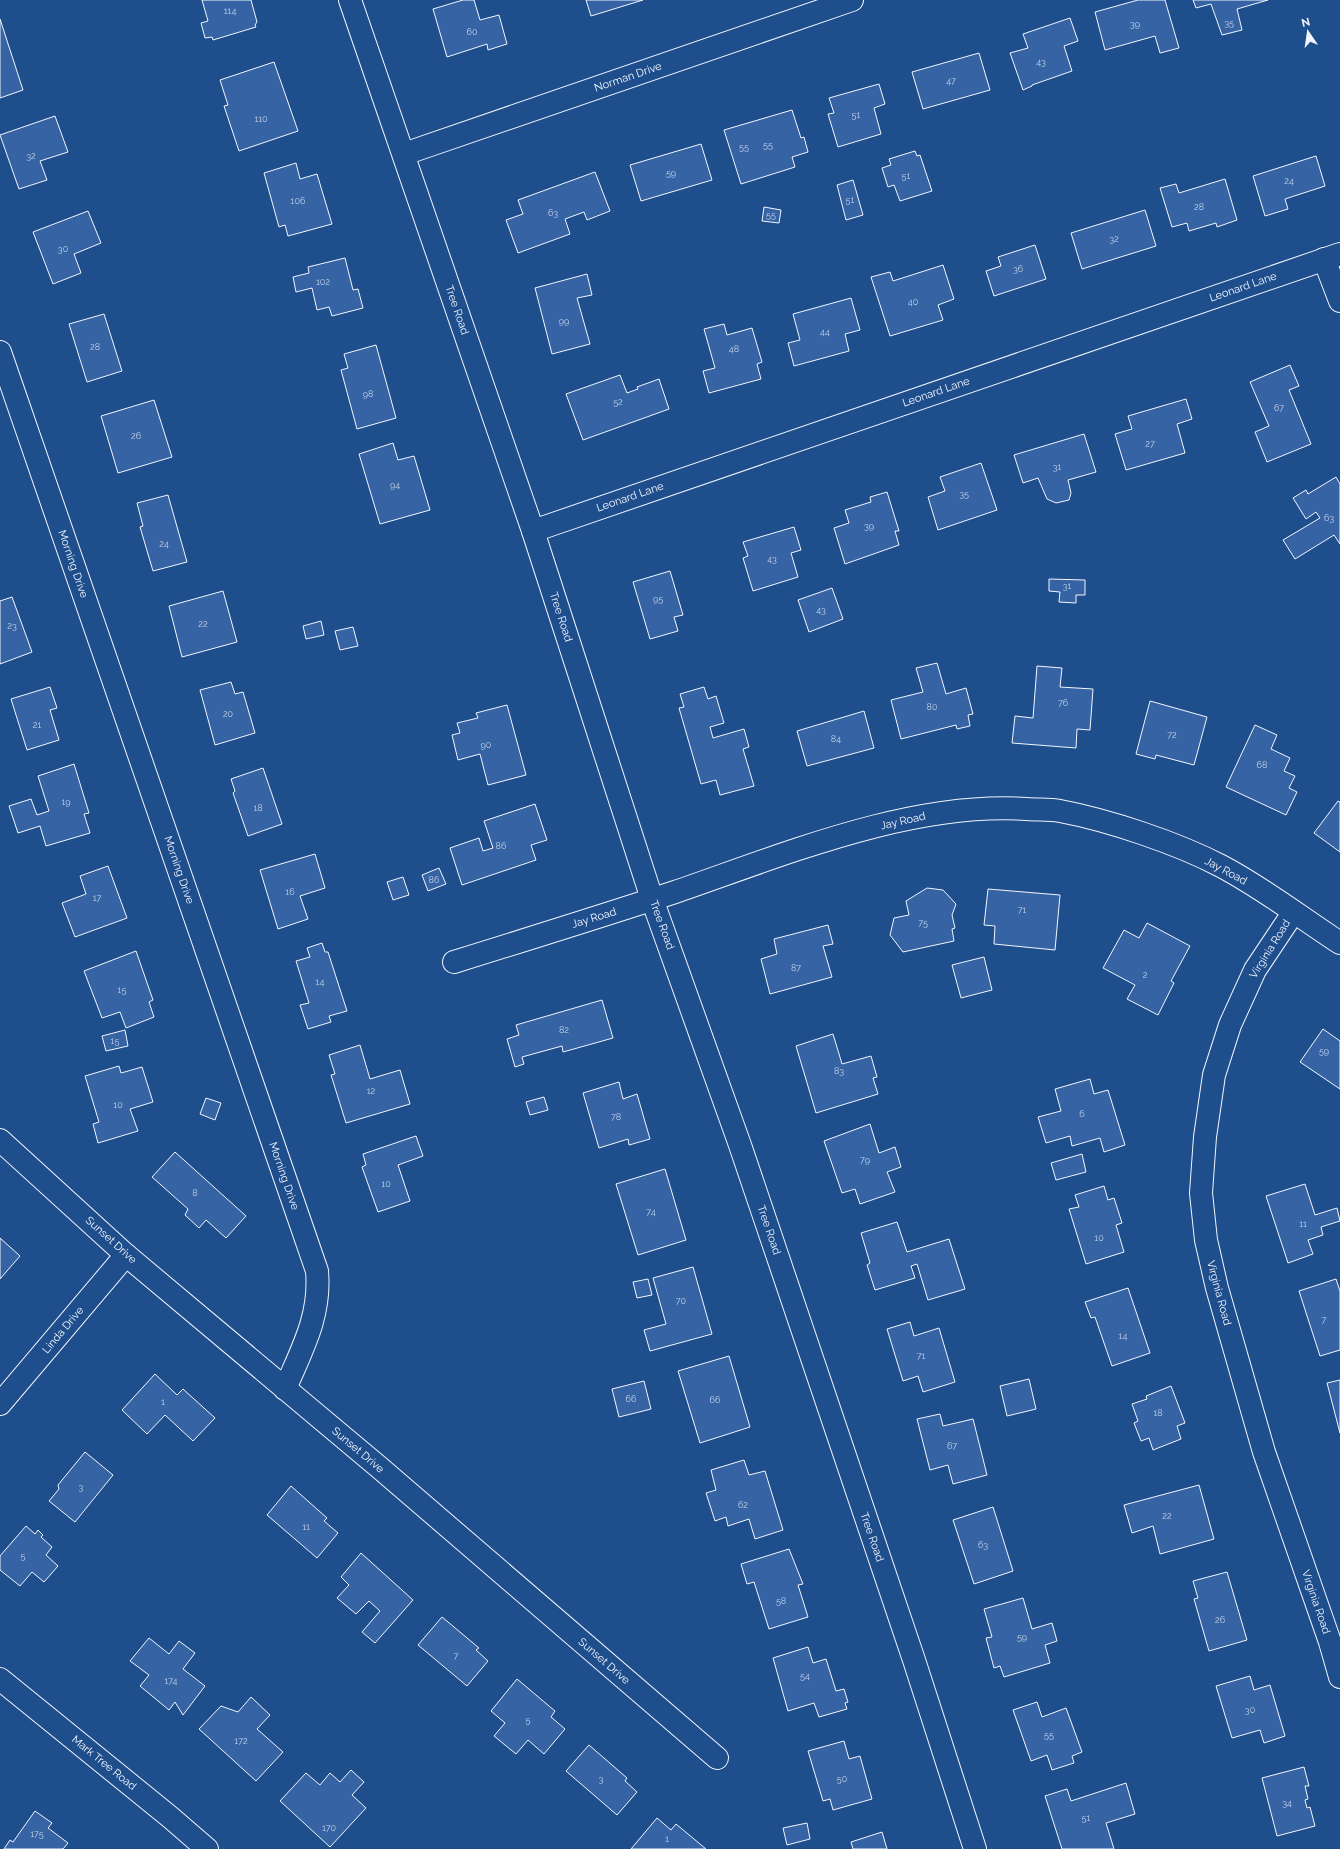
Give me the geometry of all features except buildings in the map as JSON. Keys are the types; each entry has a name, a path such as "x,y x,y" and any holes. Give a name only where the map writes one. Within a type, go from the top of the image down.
{"street":[{"name":"Tree Road","path":"350,0 533,531 652,899 740,1145 911,1652 975,1849"},
{"name":"Norman Drive","path":"404,154 852,0"},
{"name":"Leonard Lane","path":"533,531 1332,256"},
{"path":"1332,256 1340,301"},
{"name":"Morning Drive","path":"0,352 317,1272 319,1292 312,1323 285,1389"},
{"name":"Jay Road","path":"454,962 652,899 808,847 883,825 934,814 996,807 1059,811 1116,826 1169,844 1219,865 1262,890 1293,913 1340,943"},
{"name":"Virginia Road","path":"1293,913 1255,970 1230,1025 1214,1075 1205,1137 1201,1193 1206,1240 1217,1288 1262,1444 1335,1641 1340,1677"},
{"name":"Sunset Drive","path":"0,1140 126,1255 717,1758"},
{"name":"Linda Drive","path":"0,1404 126,1255"},
{"name":"Mark Tree Road","path":"0,1679 170,1817 207,1849"}]}
